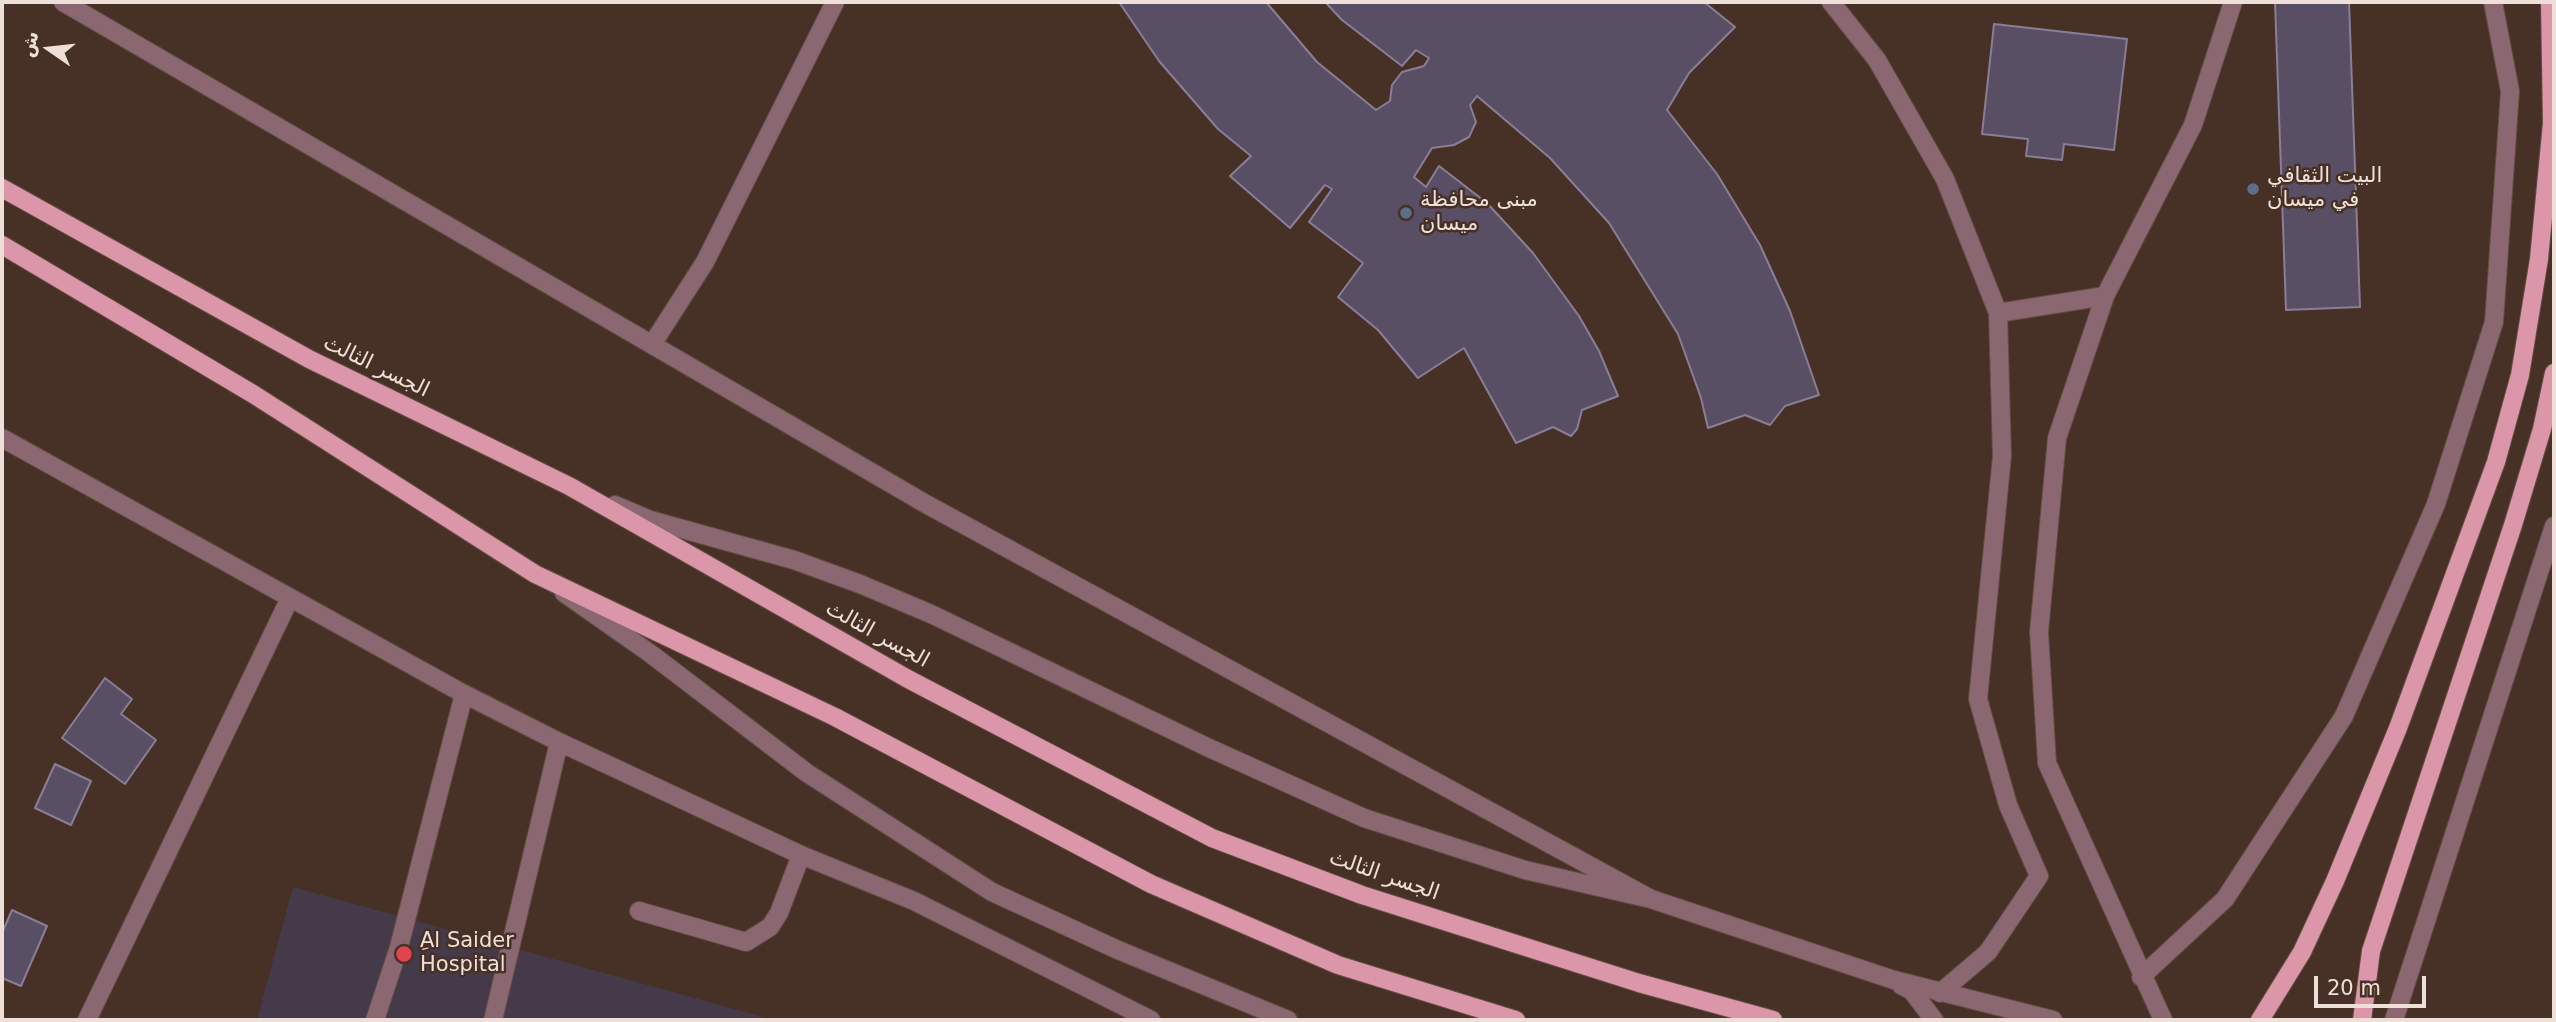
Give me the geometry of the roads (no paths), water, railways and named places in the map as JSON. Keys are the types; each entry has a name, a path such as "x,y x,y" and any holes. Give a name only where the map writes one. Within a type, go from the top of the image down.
{"main road":[{"path":"2260,1020 2302,952 2335,881 2398,728 2496,462 2520,376 2539,259 2552,123 2550,2"},
{"name":"الجسر الثالث","path":"2,188 309,359 569,486 908,679 1212,838 1362,895 1639,983 1773,1020"},
{"path":"2,245 253,394 535,574 835,718 1151,884 1338,965 1516,1020"},
{"path":"2362,1020 2371,951 2512,525 2542,429 2554,373"}],"street":[{"path":"63,2 926,504 1651,899"},
{"path":"653,343 705,261 835,2"},
{"path":"1831,2 1878,60 1945,180 1998,313 2002,456 1978,699 2008,805 2039,876 1988,952 1940,993"},
{"path":"2163,1020 2141,977 2113,905 2047,763 2039,632 2057,438 2105,296 2193,125 2233,2"},
{"path":"2141,977 2225,899 2344,716 2436,504 2494,322 2510,91 2493,2"},
{"path":"1998,313 2105,296"},
{"path":"2,438 464,694 559,742 801,855 914,901 1151,1020"},
{"path":"569,486 650,520 793,560 860,584 992,642 1207,747 1364,818 1524,870 1651,899 1894,980 2053,1020"},
{"path":"2394,1020 2554,526"},
{"path":"535,574 651,653 807,773 992,891 1118,950 1288,1020"},
{"path":"87,1020 290,598"},
{"path":"375,1020 399,947 464,694"},
{"path":"493,1020 559,742"},
{"path":"639,911 747,942 770,927 779,913 801,855"},
{"path":"1894,980 1912,991 1934,1020"}],"place":[{"name":"البيت الثقافي في ميسان","path":"2253,189"},
{"name":"مبنى محافظة ميسان","path":"1406,213"},
{"name":"ِAl Saider Hospital","path":"404,954"}]}
